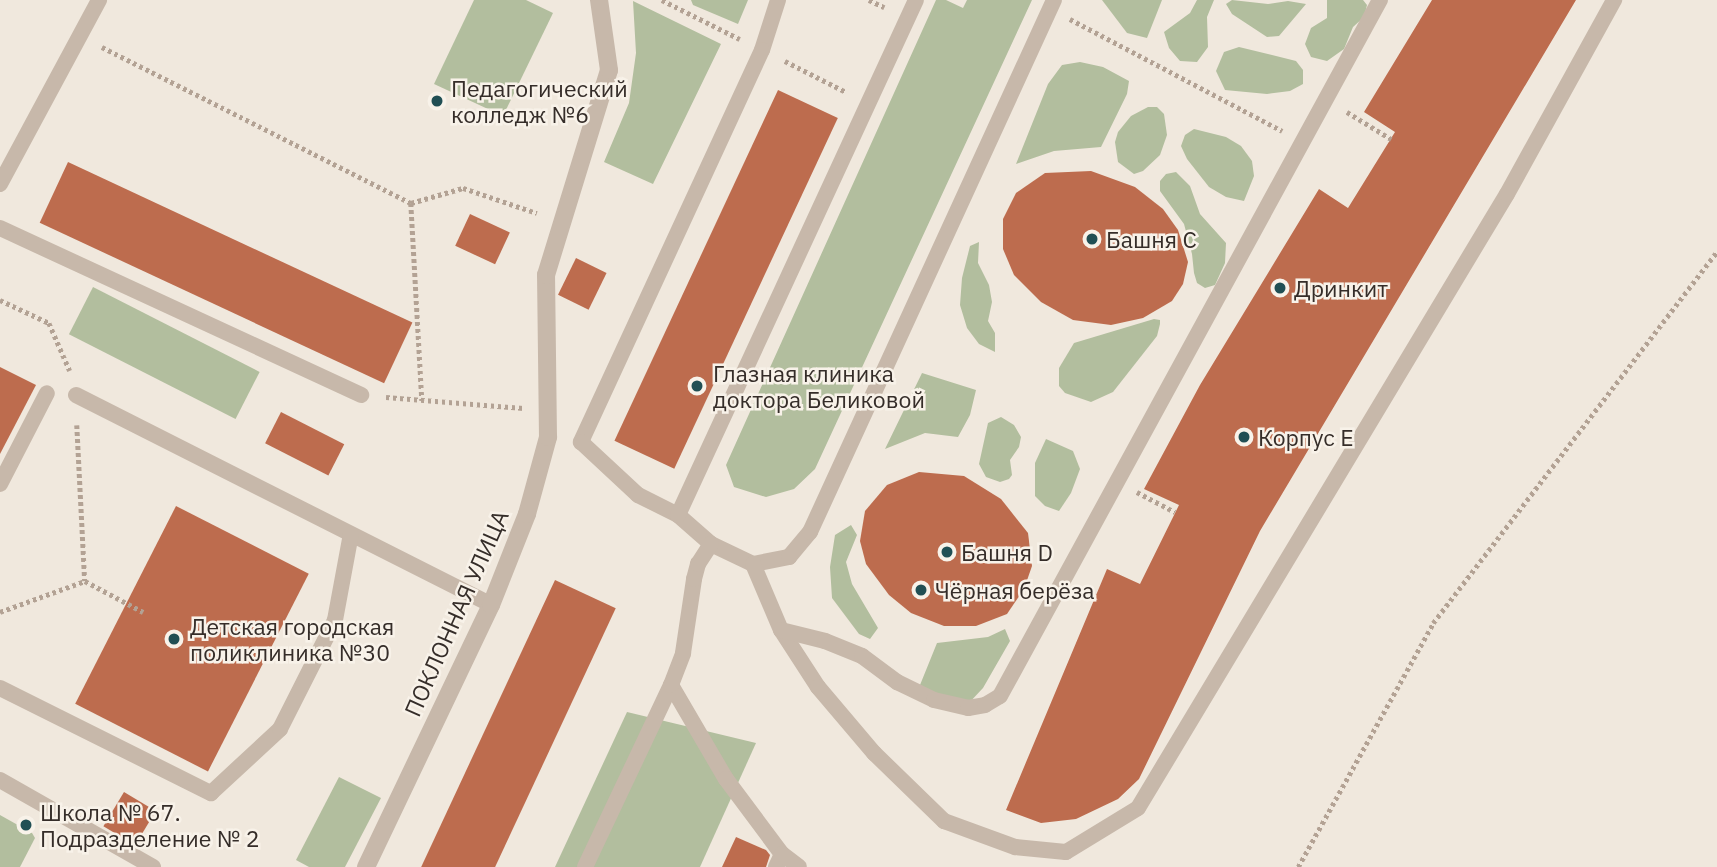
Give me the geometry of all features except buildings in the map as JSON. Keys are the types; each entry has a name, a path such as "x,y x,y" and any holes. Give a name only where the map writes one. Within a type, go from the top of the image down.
{"street":[{"name":"ПОКЛОННАЯ УЛИЦА","path":"366,867 491,605 527,514 548,437 546,275 608,70 599,0"}],"lane":[{"path":"0,184 99,0"},
{"path":"778,0 762,50 581,442 638,495 678,515 711,544 753,564 789,557 810,532 1054,0"},
{"path":"678,515 916,0"},
{"path":"781,630 825,641 862,656 897,682 934,700 968,708 985,705 1000,696 1115,480 1380,0"},
{"path":"753,564 781,630 818,687 874,753 944,821 1015,847 1066,852 1138,808 1507,194 1614,0"},
{"path":"0,228 360,395"},
{"path":"0,484 47,394"},
{"path":"76,395 491,605"},
{"path":"0,688 211,793 280,729 335,620 352,534"},
{"path":"585,867 671,685 683,653 698,564 711,544"},
{"path":"671,685 726,779 779,860 799,867"},
{"path":"0,780 153,867"}],"path":[{"path":"1084,26 1302,141"},
{"path":"80,36 411,203 463,188 562,221"},
{"path":"1325,98 1391,139"},
{"path":"411,203 422,401"},
{"path":"1298,867 1433,623 1717,251"},
{"path":"0,300 49,323 71,373 76,395 85,581"},
{"path":"360,395 548,410"},
{"path":"1115,480 1175,512"},
{"path":"0,612 85,581 143,612"}],"green space":[{"path":"474,0 526,0 553,13 503,116 434,84"},
{"path":"691,0 748,0 738,24 693,5"},
{"path":"936,0 946,0 963,8 967,0 1032,0 815,469 794,489 766,497 734,487 726,465"},
{"path":"1102,0 1162,0 1147,38 1127,33"},
{"path":"1197,0 1214,0 1207,17 1208,47 1197,62 1180,61 1169,48 1164,32 1190,13"},
{"path":"1232,0 1306,4 1279,36 1267,37 1232,14 1226,4"},
{"path":"1327,0 1363,0 1367,5 1364,17 1353,27 1344,49 1327,61 1311,57 1305,44 1311,28 1327,18"},
{"path":"633,1 721,44 653,184 604,162 629,103 636,53"},
{"path":"1239,47 1296,61 1303,70 1303,84 1290,91 1267,94 1225,90 1216,71 1224,52"},
{"path":"1080,62 1103,67 1129,81 1127,94 1101,147 1054,151 1016,164 1048,84 1062,65"},
{"path":"1148,107 1157,107 1164,114 1167,135 1160,155 1143,171 1134,174 1118,162 1115,142 1118,132 1131,116"},
{"path":"1194,129 1226,137 1241,146 1252,161 1254,176 1244,201 1226,197 1209,187 1187,159 1181,146 1185,135"},
{"path":"1176,172 1190,186 1200,214 1226,243 1225,263 1215,285 1205,288 1197,283 1184,224 1160,191 1160,181 1166,174"},
{"path":"979,242 978,263 989,285 992,302 988,321 995,333 995,352 979,344 967,328 960,305 962,278 970,246"},
{"path":"93,287 260,372 236,419 69,334"},
{"path":"1154,319 1160,320 1157,336 1113,392 1091,402 1065,393 1059,386 1059,368 1074,343"},
{"path":"922,373 976,390 970,415 958,437 925,433 885,449"},
{"path":"1001,417 1014,425 1021,437 1019,447 1010,460 1012,475 1000,482 986,477 979,464 988,423"},
{"path":"1046,439 1073,451 1080,469 1071,493 1059,511 1045,506 1035,496 1035,463"},
{"path":"851,525 857,535 846,562 852,584 878,628 870,639 859,634 832,598 830,567 835,535"},
{"path":"1005,629 1010,641 983,688 968,704 950,703 920,685 937,643 988,637"},
{"path":"627,712 756,743 700,867 555,867"},
{"path":"339,777 381,798 345,867 309,867 296,860"},
{"path":"0,815 32,833 35,838 20,867 0,867"}],"place":[{"name":"Педагогический колледж №6","path":"437,101"},
{"name":"Башня C","path":"1092,239"},
{"name":"Дринкит","path":"1280,288"},
{"name":"Глазная клиника доктора Беликовой","path":"697,386"},
{"name":"Корпус E","path":"1244,437"},
{"name":"Башня D","path":"947,552"},
{"name":"Чёрная берёза","path":"921,590"},
{"name":"Детская городская поликлиника №30","path":"174,639"},
{"name":"Школа № 67. Подразделение № 2","path":"26,825"}]}
